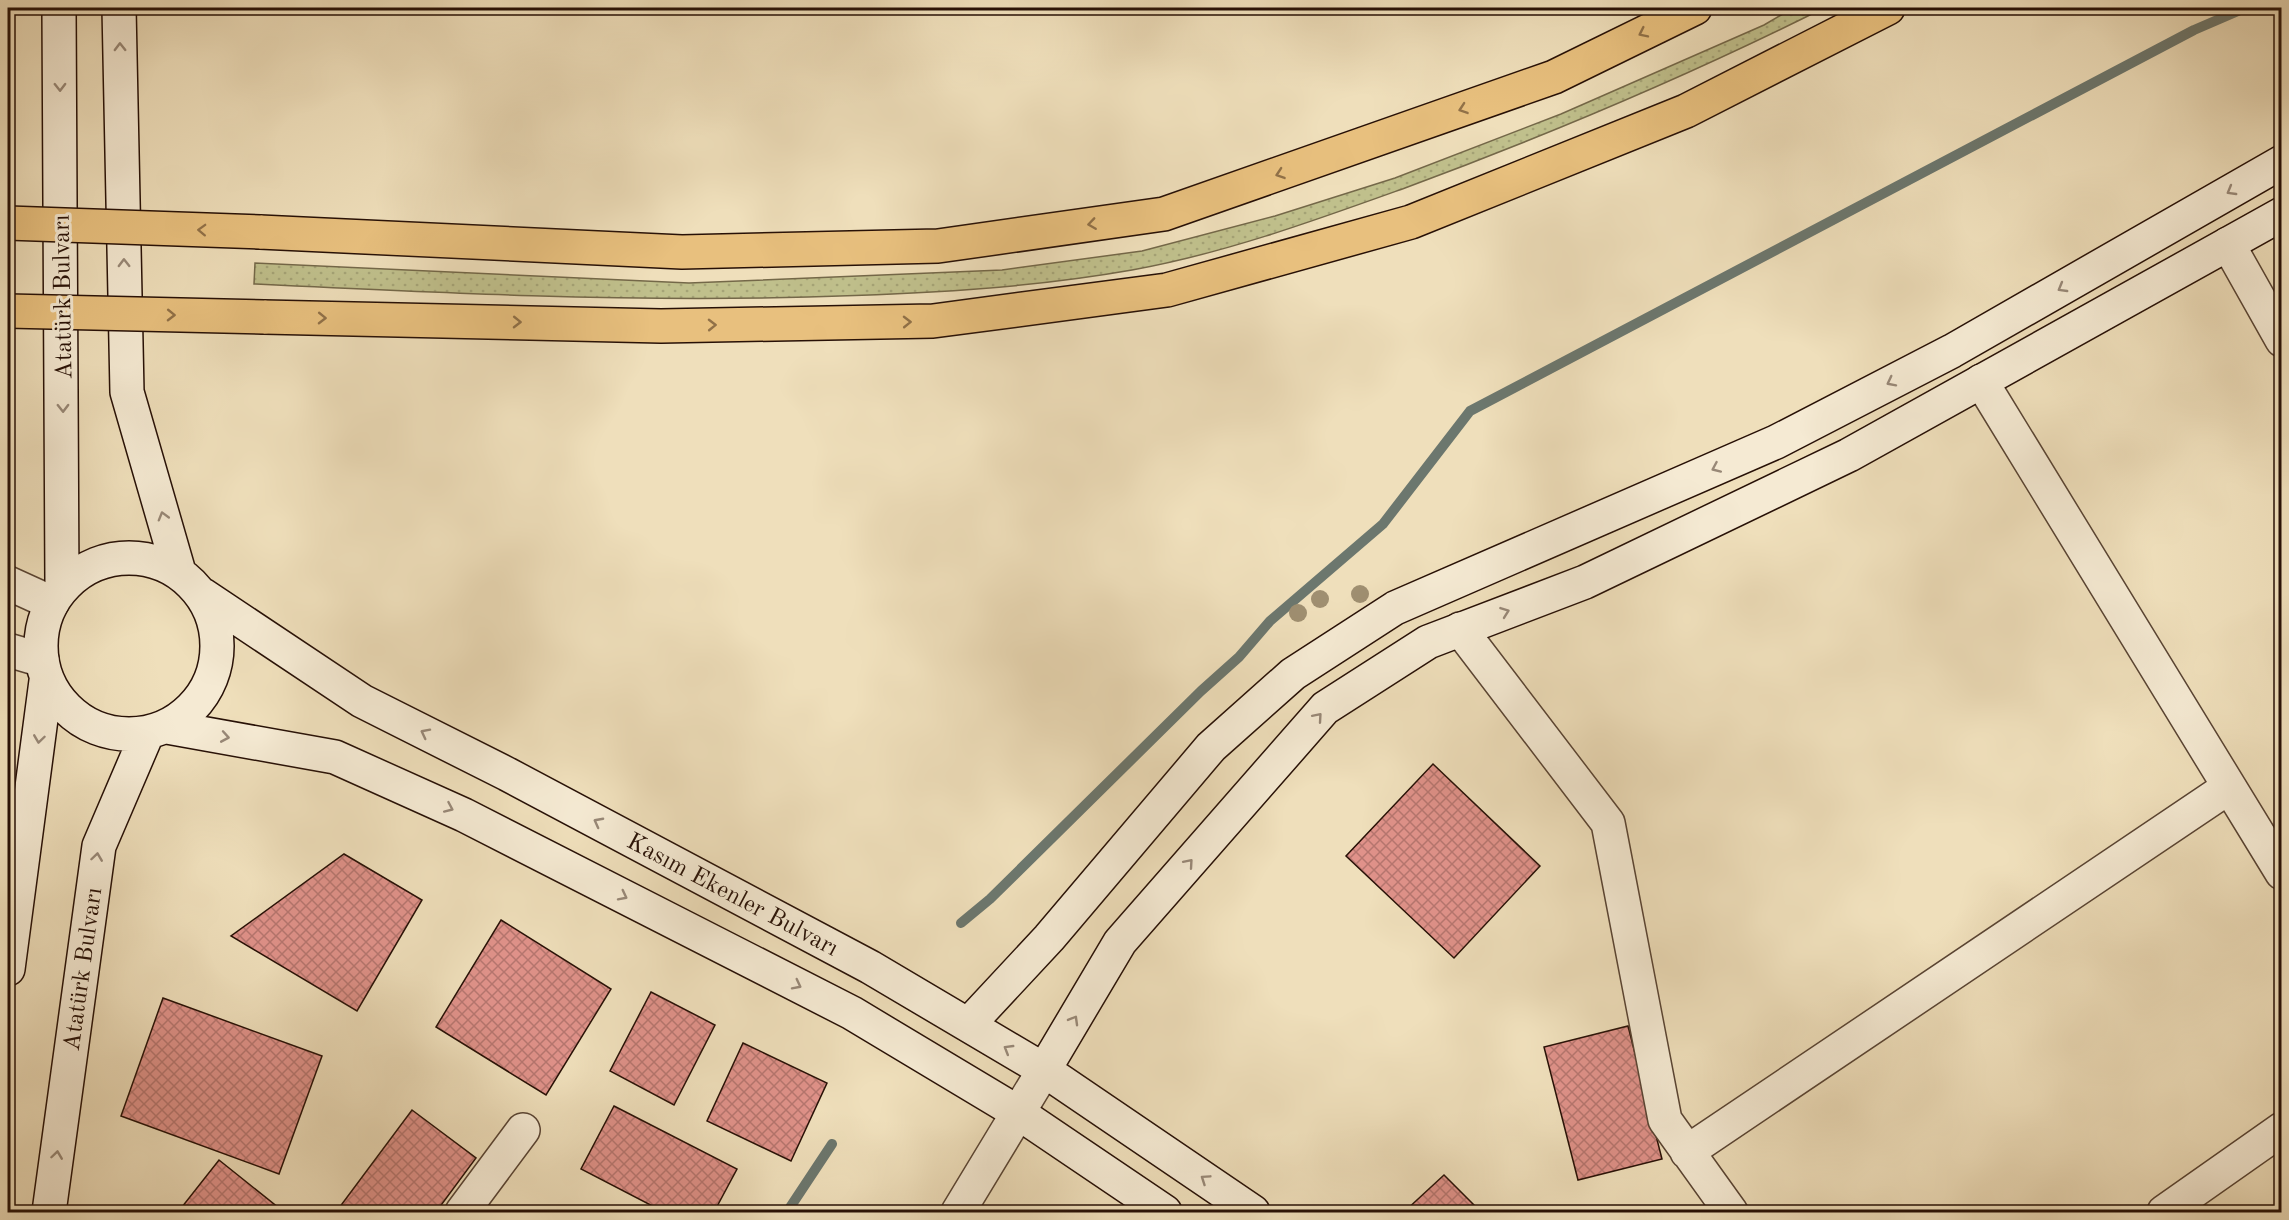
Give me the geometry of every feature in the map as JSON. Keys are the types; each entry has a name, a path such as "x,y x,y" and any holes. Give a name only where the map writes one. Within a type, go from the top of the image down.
{"highway":[{"path":"8,223 260,232 682,252 938,246 1164,214 1554,77 1695,8"},
{"path":"8,311 661,326 933,321 1167,290 1411,222 1686,111 1888,8"}],"street":[{"path":"47,8 59,41"},
{"name":"Atatürk Bulvarı","path":"57,594 59,8"},
{"path":"119,8 127,392 179,572"},
{"path":"968,1025 1049,938 1211,747 1293,674 1395,608 1776,442 1942,356 2282,162"},
{"path":"958,1212 1120,942 1325,708 1428,642 1585,582 1849,455 2282,214"},
{"path":"2228,244 2282,340"},
{"path":"1981,381 2282,873"},
{"name":"Kasım Ekenler Bulvarı","path":"57,594 88,567 118,557 150,559 179,572 202,596 362,701 507,774 808,934 968,1025 1044,1070 1253,1212"},
{"path":"8,583 57,594 45,615 40,648 44,671 8,969"},
{"name":"Kasım Ekenler Bulvarı","path":"157,730 198,704 215,670 217,631 202,596"},
{"path":"1460,629 1608,823 1665,1120 1731,1212"},
{"path":"8,650 44,671"},
{"name":"Kasım Ekenler Bulvarı","path":"44,671 63,706 87,725 117,734 157,730 335,756 464,815 852,1013 1017,1112 1165,1212"},
{"name":"Atatürk Bulvarı","path":"49,1212 99,846 157,730"},
{"path":"1687,1152 2229,787"},
{"path":"2164,1212 2282,1129"},
{"path":"462,1212 524,1130"}],"green space":[{"path":"1793,8 1824,8 1669,81 1565,126 1458,168 1270,235 1202,255 1132,270 1051,282 970,290 849,296 739,298 531,296 254,284 255,263 689,283 1002,270 1142,251 1275,216 1395,178 1561,114 1764,25"}],"building":[{"path":"1433,764 1540,866 1454,958 1346,856"},
{"path":"344,854 422,900 357,1011 231,936"},
{"path":"501,920 611,989 546,1095 436,1027"},
{"path":"651,992 715,1025 674,1105 610,1071"},
{"path":"163,998 322,1056 279,1174 121,1116"},
{"path":"1628,1026 1662,1159 1578,1180 1544,1047"},
{"path":"743,1043 827,1083 791,1161 707,1121"},
{"path":"614,1106 737,1169 714,1212 664,1212 581,1169"},
{"path":"412,1110 476,1158 436,1212 336,1212"},
{"path":"219,1160 284,1212 178,1212"},
{"path":"1444,1175 1481,1212 1404,1212"}],"waterway":[{"path":"961,923 990,899 1201,691 1239,657 1270,621 1383,524 1470,411 2194,30 2245,8"},
{"path":"787,1212 832,1144"}]}
